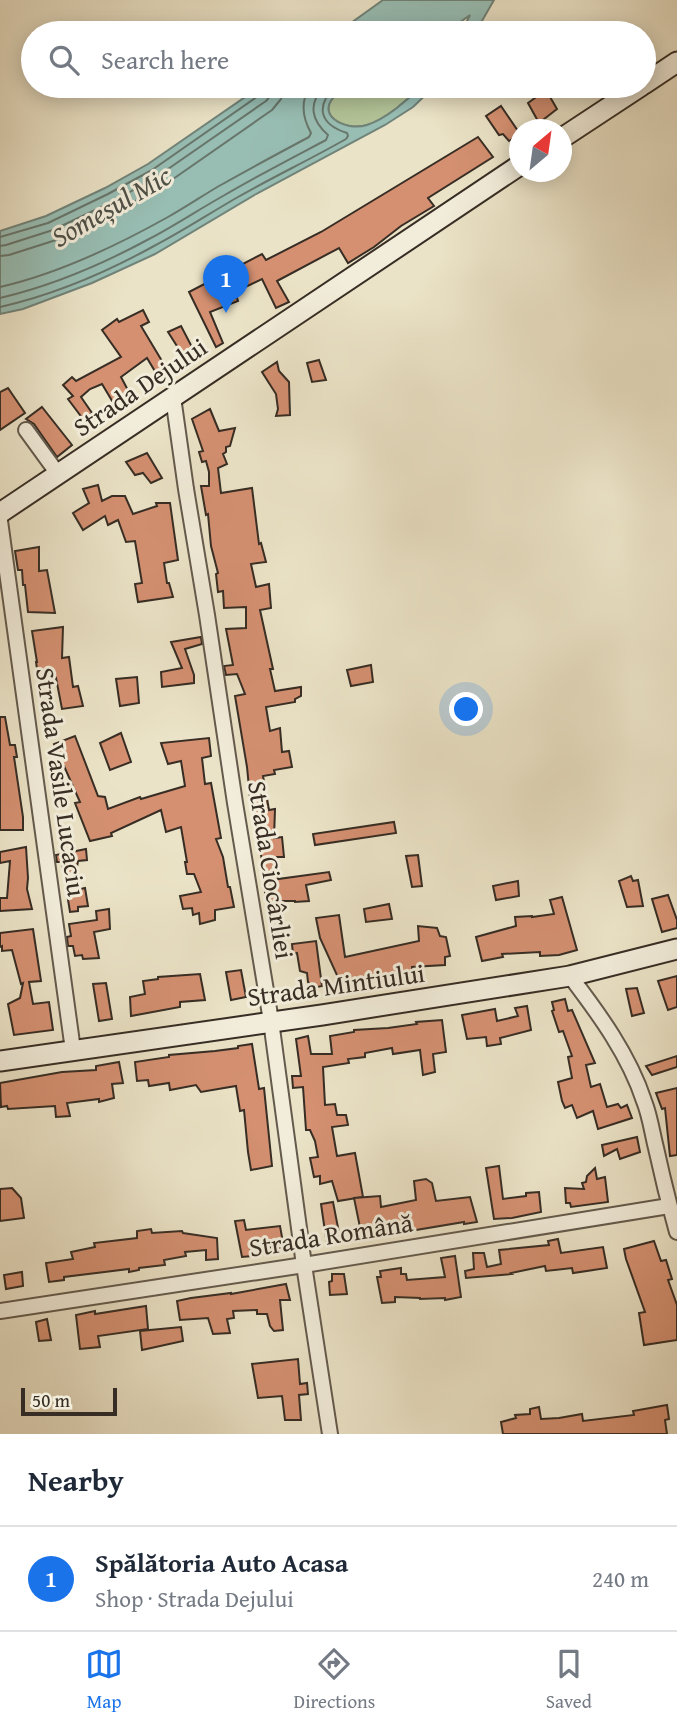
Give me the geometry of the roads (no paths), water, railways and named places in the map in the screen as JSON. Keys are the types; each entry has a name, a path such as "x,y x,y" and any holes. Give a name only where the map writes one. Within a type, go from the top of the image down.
{"main road":[{"path":"656,76 677,62"},
{"path":"572,131 623,98"},
{"name":"Strada Dejului","path":"0,513 509,173"},
{"name":"Strada Mintiului","path":"0,1061 570,976 677,949"}],"street":[{"name":"Strada Ciocârliei","path":"173,397 271,1021 330,1434"},
{"path":"26,430 58,474"},
{"name":"Strada Vasile Lucaciu","path":"0,521 73,1050"},
{"path":"570,976 598,1014 639,1086 677,1232"},
{"name":"Strada Română","path":"0,1311 669,1206"}],"water":[{"path":"383,0 494,0 482,21 467,21 470,15 462,21 354,21"},
{"name":"Someșul Mic","path":"244,98 334,98 328,108 330,114 341,123 358,126 367,125 389,114 408,98 422,98 385,125 256,194 155,254 92,283 23,309 0,314 0,231 46,216 148,164"}],"place":[{"name":"Spălătoria Auto Acasa","path":"226,313"}]}
